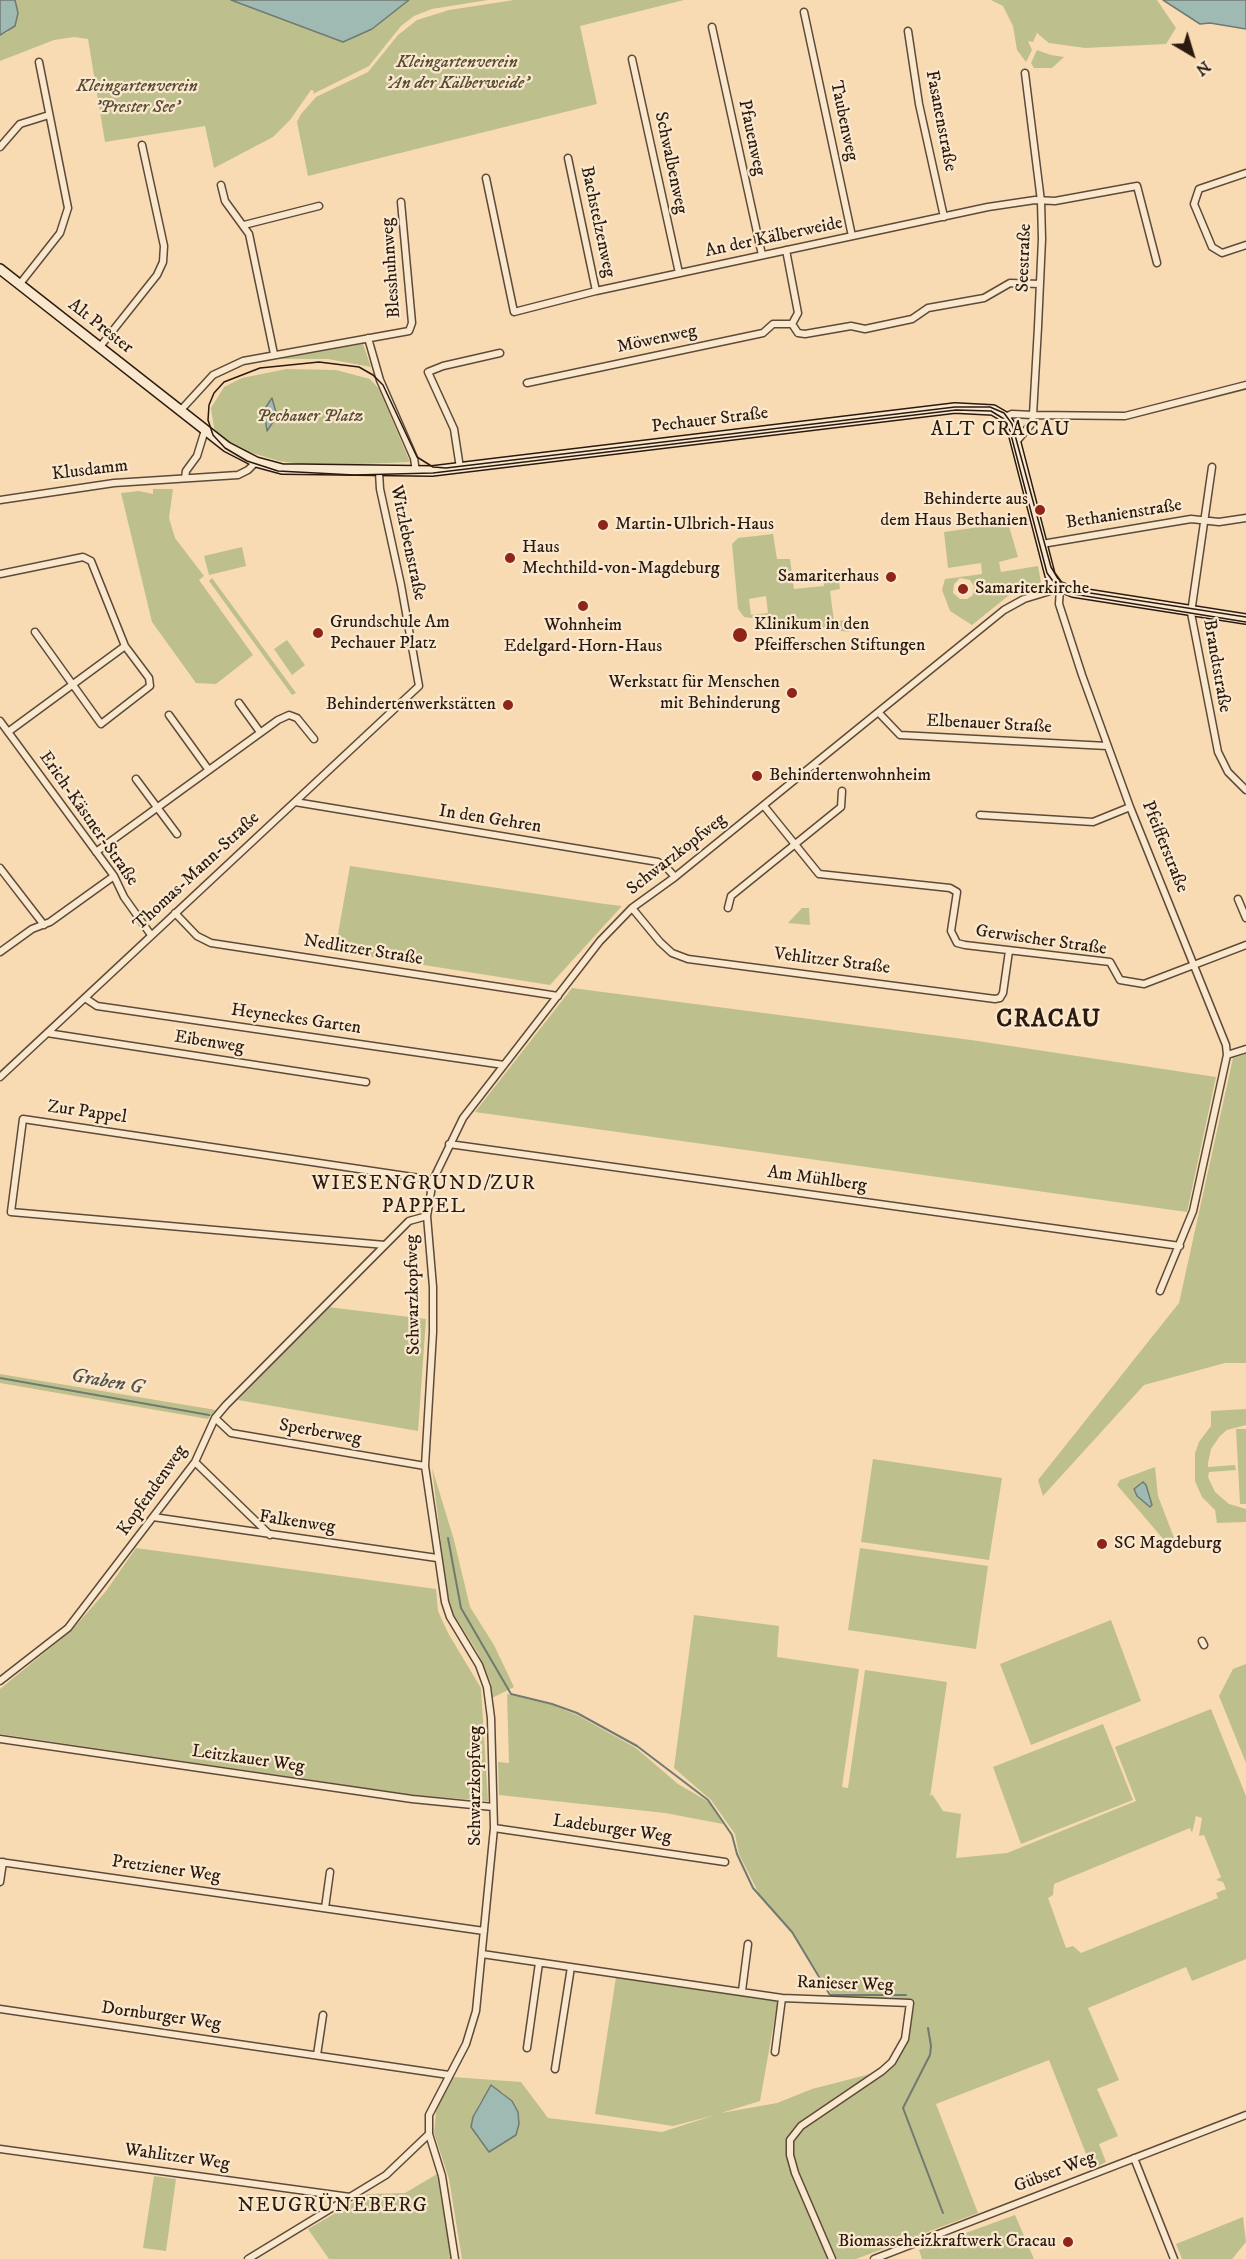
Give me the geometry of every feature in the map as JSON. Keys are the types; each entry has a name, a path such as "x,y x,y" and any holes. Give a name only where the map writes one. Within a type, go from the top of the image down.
{"main road":[{"name":"Alt Prester","path":"0,269 180,411"},
{"name":"Pechauer Straße","path":"416,472 955,408 987,408 1005,417"},
{"path":"180,411 233,451 256,462 296,471 416,472"},
{"name":"Pfeifferstraße","path":"1005,417 1016,442 1051,577 1060,588"},
{"path":"1060,588 1073,592 1246,619"}],"street":[{"name":"Taubenweg","path":"804,12 852,236"},
{"name":"Pfauenweg","path":"712,27 762,255"},
{"name":"Fasanenstraße","path":"908,31 919,104 944,217"},
{"name":"Schwalbenweg","path":"632,59 679,273"},
{"path":"19,285 62,230 68,210 39,62"},
{"name":"Seestraße","path":"1025,73 1041,201 1040,284 1033,415"},
{"path":"0,147 22,123 49,115"},
{"path":"99,348 157,274 163,262 164,246 142,145"},
{"name":"Bachstelzenweg","path":"568,158 596,291"},
{"path":"1246,173 1198,189 1194,204 1212,247 1222,253 1246,245"},
{"name":"An der Kälberweide","path":"486,178 514,312 596,291 944,217 1137,186 1156,263"},
{"path":"221,185 225,201 249,234 274,354"},
{"name":"Blesshuhnweg","path":"368,338 409,331 412,323 401,202"},
{"path":"244,225 319,206"},
{"path":"786,250 798,313 792,324 798,333 805,334 851,326 866,329 912,319 928,308 984,298 1010,283 1040,284"},
{"name":"Möwenweg","path":"527,383 763,333 773,324 792,324"},
{"path":"180,411 219,371 243,361 368,338 380,380 414,458 416,472"},
{"path":"460,468 454,429 428,372 443,366 500,353"},
{"path":"1005,417 1012,414 1125,416 1246,385"},
{"path":"1016,442 1032,423 1033,415"},
{"path":"185,478 186,471 197,456 205,430"},
{"name":"Klusdamm","path":"0,500 93,485 242,474 256,462"},
{"name":"Brandtstraße","path":"1212,467 1191,611 1218,752 1228,772 1246,790"},
{"name":"Witzlebenstraße","path":"379,472 380,489 420,681 416,689"},
{"name":"Bethanienstraße","path":"1042,544 1191,519 1204,522 1246,518"},
{"path":"0,574 83,557 91,561 125,646 149,678 150,686 101,724 35,632"},
{"name":"Schwarzkopfweg","path":"454,2259 441,2171 429,2134 429,2115 472,2028 482,1954 494,1828 491,1718 487,1687 478,1665 450,1617 437,1558 425,1466 433,1332 433,1287 427,1216 433,1180 463,1118 600,940 632,908 675,878 1004,610 1024,599 1060,588"},
{"name":"Pfeifferstraße","path":"1060,588 1059,604 1107,746 1226,1045 1227,1055 1193,1211 1160,1291"},
{"path":"8,732 125,646"},
{"name":"Thomas-Mann-Straße","path":"0,1077 416,689"},
{"path":"239,703 260,732"},
{"name":"Elbenauer Straße","path":"879,714 900,735 1107,746"},
{"path":"169,715 208,769"},
{"path":"96,852 260,732 289,715 297,718 314,739"},
{"name":"Erich-Kästner-Straße","path":"0,721 114,876 124,897 151,935"},
{"path":"136,778 177,834"},
{"path":"728,908 731,896 841,807 842,791"},
{"name":"In den Gehren","path":"295,802 658,862 675,878"},
{"name":"Gerwischer Straße","path":"764,806 819,874 950,888 957,892 951,932 953,939 965,945 1110,962 1119,980 1144,984 1194,965"},
{"path":"980,815 1094,822 1130,807"},
{"path":"0,868 44,925"},
{"path":"0,952 32,929 44,925 114,876"},
{"path":"1238,899 1246,918"},
{"name":"Vehlitzer Straße","path":"632,908 672,953 688,959 995,999 1000,998 1003,993 1009,951"},
{"name":"Nedlitzer Straße","path":"175,913 197,936 211,943 558,996"},
{"path":"1194,965 1246,945"},
{"name":"Heyneckes Garten","path":"85,998 97,1006 504,1065"},
{"name":"Eibenweg","path":"47,1033 366,1082"},
{"path":"1227,1055 1246,1049"},
{"name":"Zur Pappel","path":"386,1245 11,1212 23,1119 433,1180"},
{"name":"Am Mühlberg","path":"449,1144 1180,1246"},
{"name":"Kopfendenweg","path":"0,1681 68,1628 195,1462 215,1418 409,1221 427,1216"},
{"name":"Sperberweg","path":"215,1418 231,1433 425,1466"},
{"path":"195,1462 270,1534"},
{"name":"Falkenweg","path":"153,1517 437,1558"},
{"name":"Leitzkauer Weg","path":"0,1739 412,1799 493,1807"},
{"name":"Ladeburger Weg","path":"494,1828 725,1862"},
{"name":"Pretziener Weg","path":"0,1882 2,1862 484,1931"},
{"path":"325,1908 330,1872"},
{"path":"742,1990 748,1944"},
{"name":"Ranieser Weg","path":"482,1954 742,1990 782,1998 910,2003 905,2039 892,2061 882,2072 801,2126 790,2140 790,2155 795,2173 832,2259"},
{"path":"527,2048 539,1963"},
{"path":"555,2069 571,1967"},
{"name":"Ranieser Weg","path":"775,2052 782,1998"},
{"name":"Dornburger Weg","path":"0,2009 449,2076"},
{"path":"317,2055 323,2015"},
{"name":"Gübser Weg","path":"874,2259 1246,2115"},
{"path":"248,2259 386,2175 429,2134"},
{"name":"Wahlitzer Weg","path":"0,2149 350,2197"},
{"path":"1134,2158 1174,2259"}],"green space":[{"name":"Kleingartenverein 'Prester See'","path":"15,0 231,0 343,42 372,29 409,0 488,0 432,9 414,16 401,26 369,66 313,94 314,91 311,90 290,120 273,137 214,168 205,126 105,142 88,39 74,37 54,40 0,61 0,35 8,32 17,8"},
{"name":"Kleingartenverein 'An der Kälberweide'","path":"514,0 684,0 580,26 597,104 308,176 297,122 316,97 368,72 398,35 417,20 449,10"},
{"path":"991,0 1157,0 1176,28 1166,44 1085,48 1049,43 1037,33 1033,42 1028,41 1032,50 1026,62 1017,50 1013,26 1003,6"},
{"path":"1037,50 1064,57 1052,68 1034,68 1031,63"},
{"name":"Pechauer Platz","path":"363,344 371,367 328,359 279,359"},
{"name":"Pechauer Platz","path":"286,369 336,370 370,379 379,389 410,462 314,466 279,461 242,450 218,434 214,428 211,408 224,387 242,378"},
{"path":"153,489 173,489 169,518 175,538 204,576 199,580 253,655 216,684 196,683 152,622 121,493 139,491 153,494"},
{"path":"1008,523 1018,557 999,562 1001,572 1038,566 1041,582 1036,587 1013,592 972,625 950,611 942,590 945,579 982,574 981,563 948,568 944,532","holes":["960,578 970,580 974,586 973,595 967,599 960,599 953,593 954,584"]},
{"path":"773,534 777,559 790,559 794,589 824,586 823,574 838,573 840,589 830,591 834,621 848,620 849,632 744,617 738,609 732,544 738,538","holes":["766,596 768,613 751,615 749,599"]},
{"path":"242,547 246,566 209,575 204,556"},
{"path":"212,578 296,693 292,695 209,581"},
{"path":"287,640 305,665 292,675 274,649"},
{"path":"350,866 622,906 550,985 335,951"},
{"path":"802,908 809,908 810,925 788,923"},
{"path":"572,988 971,1040 1216,1077 1187,1212 475,1112"},
{"path":"1246,1054 1246,1363 1225,1363 1144,1385 1043,1496 1038,1480 1179,1303 1233,1058"},
{"path":"328,1307 426,1319 418,1431 238,1400"},
{"path":"0,1374 216,1410 208,1419 0,1383"},
{"path":"1246,1409 1246,1425 1227,1430 1220,1436 1211,1449 1208,1463 1208,1467 1235,1465 1236,1470 1209,1472 1208,1477 1215,1492 1229,1504 1246,1509 1246,1522 1217,1523 1215,1510 1202,1497 1195,1481 1195,1453 1199,1442 1211,1426 1211,1411"},
{"path":"1236,1429 1246,1429 1246,1504 1240,1504"},
{"path":"873,1459 1002,1478 989,1560 861,1542"},
{"path":"1155,1467 1158,1496 1176,1543 1171,1548 1117,1485 1120,1480"},
{"path":"432,1468 454,1540 470,1607 494,1645 514,1687 492,1698 491,1683 478,1653 452,1612 447,1592"},
{"path":"136,1548 436,1589 438,1611 448,1633 481,1688 488,1801 413,1795 0,1734 0,1689 72,1630 106,1591"},
{"path":"860,1548 988,1566 976,1649 848,1630"},
{"path":"694,1615 779,1626 777,1657 859,1669 842,1787 848,1788 865,1670 947,1682 930,1797 932,1794 943,1811 961,1814 956,1858 1007,1853 1136,1801 1115,1747 1211,1709 1246,1796 1246,1959 1192,1981 1186,1967 1088,2008 1119,2080 1097,2089 1118,2136 1099,2144 1106,2162 1092,2169 1049,2060 936,2104 978,2213 856,2259 462,2259 449,2179 434,2133 437,2102 453,2077 521,2082 548,2118 662,2132 715,2115 673,2126 595,2114 616,1977 778,2000 760,2101 721,2113 777,2103 812,2089 882,2071 900,2050 910,2003 834,1998 792,1932 759,1894 739,1854 735,1834 711,1800 674,1768","holes":["1196,1816 1202,1818 1199,1836 1204,1835 1221,1877 1216,1880 1223,1882 1226,1889 1216,1893 1218,1898 1081,1953 1073,1946 1066,1948 1048,1898 1053,1895 1054,1884 1190,1828 1192,1833","502,2092 512,2101 518,2112 516,2135 490,2152 471,2127 479,2104 487,2093"]},
{"path":"1111,1620 1141,1701 1031,1745 1000,1664"},
{"path":"1246,1664 1246,1763 1219,1696 1233,1669"},
{"path":"507,1694 552,1705 577,1715 636,1748 678,1784 709,1802 723,1824 665,1813 499,1795 498,1762 509,1763"},
{"path":"1103,1724 1133,1800 1021,1844 993,1767"},
{"path":"437,2174 451,2259 329,2259 308,2229 368,2194 405,2193"},
{"path":"154,2176 176,2179 166,2251 143,2248"},
{"path":"1015,2215 1034,2259 922,2259 919,2250"},
{"path":"1243,2217 1246,2242 1232,2259 1182,2259 1176,2244"}],"water":[{"path":"0,0 15,0 18,13 15,26 0,35"},
{"path":"231,0 409,0 372,29 343,42"},
{"path":"1163,0 1246,0 1246,29 1210,23 1200,24"},
{"path":"272,398 277,416 267,431 264,410"},
{"path":"1143,1482 1152,1505 1150,1507 1137,1496 1134,1489"},
{"path":"491,2085 512,2101 518,2112 519,2124 516,2135 489,2152 471,2127 473,2117"}],"waterway":[{"name":"Graben G","path":"0,1378 209,1415"},
{"path":"448,1538 461,1608 511,1694 577,1713 637,1746 708,1800 732,1835 737,1854 753,1888 792,1932 830,1995 906,1995"},
{"path":"928,2028 930,2055 903,2108 943,2213"}],"tram line":[{"path":"1246,617 1077,591 1060,582 1051,567 1012,424 1004,413 990,407 955,407 446,468 433,467 417,457 383,385 373,375 359,367 319,362 260,368 224,382 214,393 209,405 208,420 213,435 225,448 247,461 278,471 354,475 433,473 956,410 991,411 1004,419 1010,431 1047,573 1058,588 1073,594 1246,622"}],"place":[{"name":"Behinderte aus dem Haus Bethanien","path":"1040,510"},
{"name":"Martin-Ulbrich-Haus","path":"603,525"},
{"name":"Haus Mechthild-von-Magdeburg","path":"510,558"},
{"name":"Samariterhaus","path":"891,577"},
{"name":"Samariterkirche","path":"963,589"},
{"name":"Wohnheim Edelgard-Horn-Haus","path":"583,606"},
{"name":"Grundschule Am Pechauer Platz","path":"318,633"},
{"name":"Klinikum in den Pfeifferschen Stiftungen","path":"740,635"},
{"name":"Werkstatt für Menschen mit Behinderung","path":"792,693"},
{"name":"Behindertenwerkstätten","path":"508,705"},
{"name":"Behindertenwohnheim","path":"757,776"},
{"name":"SC Magdeburg","path":"1102,1544"},
{"name":"Biomasseheizkraftwerk Cracau","path":"1068,2242"}],"district":[{"name":"ALT CRACAU","path":"1001,431"},
{"name":"CRACAU","path":"1049,1021"},
{"name":"WIESENGRUND/ZUR PAPPEL","path":"424,1196"},
{"name":"NEUGRÜNEBERG","path":"333,2207"}]}
